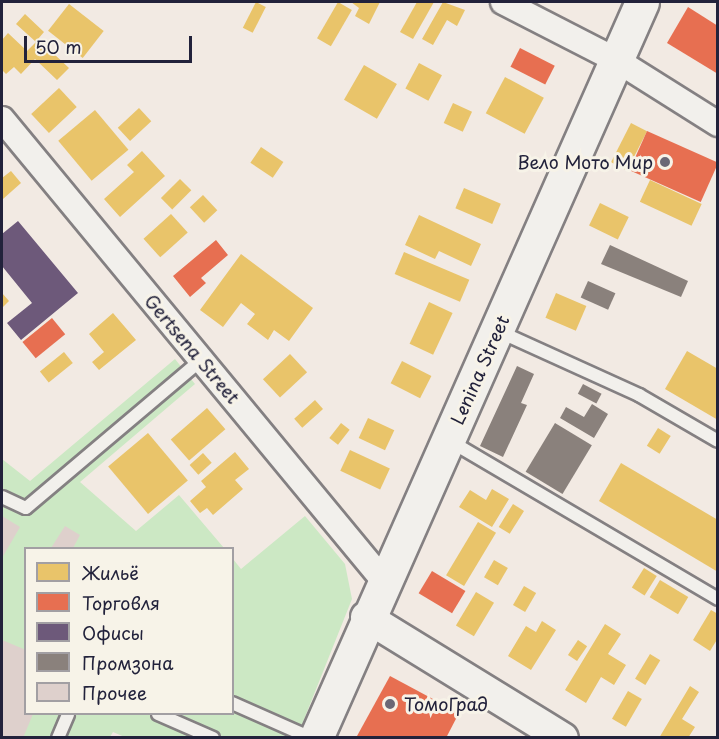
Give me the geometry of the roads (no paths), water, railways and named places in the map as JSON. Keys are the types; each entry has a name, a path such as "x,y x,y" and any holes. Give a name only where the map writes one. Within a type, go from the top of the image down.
{"main road":[{"name":"Lenina Street","path":"316,738 366,617 498,331 642,2"}],"street":[{"path":"503,2 618,61 717,124"},
{"name":"Gertsena Street","path":"2,119 383,580"},
{"path":"366,617 563,738"}],"lane":[{"path":"498,331 639,395 717,441"},
{"path":"2,497 26,508 201,360"},
{"path":"449,440 717,599"},
{"path":"234,704 311,738"},
{"path":"58,738 68,715"},
{"path":"160,715 213,738"}],"place":[{"name":"Вело Мото Мир","path":"665,162"},
{"name":"ТомоГрад","path":"390,704"}]}
